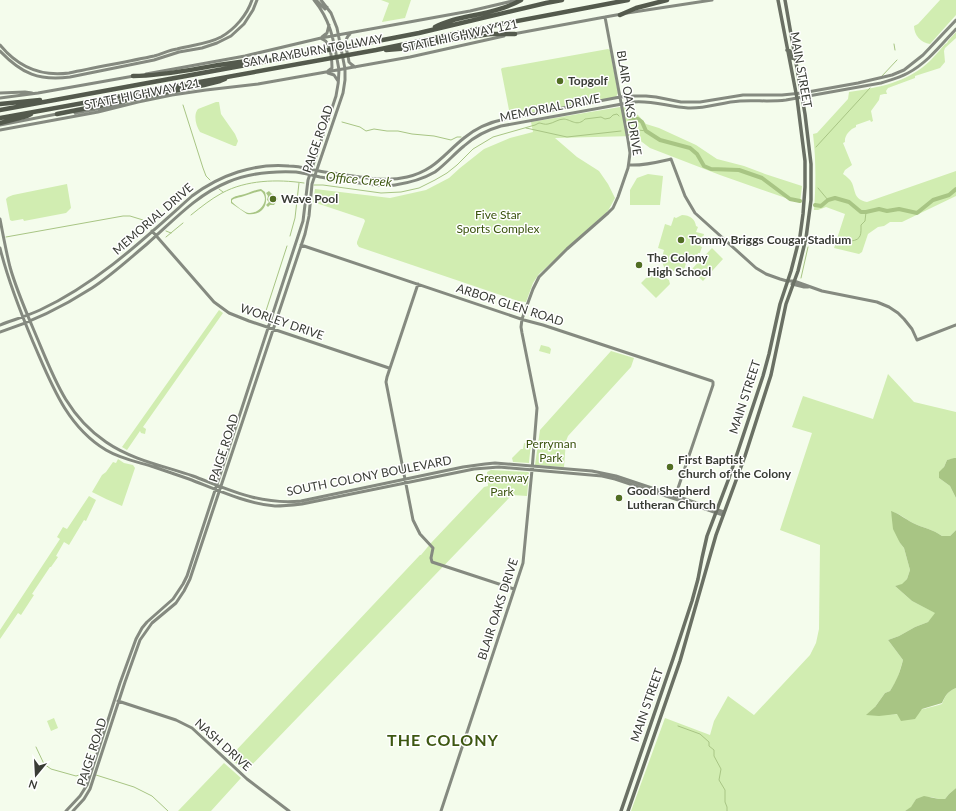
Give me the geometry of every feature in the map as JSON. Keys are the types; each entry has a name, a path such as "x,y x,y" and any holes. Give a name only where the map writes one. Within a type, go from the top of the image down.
{"highway":[{"path":"419,33 452,20 499,9 512,5 521,0"},
{"name":"SAM RAYBURN TOLLWAY","path":"0,110 419,33 562,0"},
{"name":"SAM RAYBURN TOLLWAY","path":"0,118 356,54 628,0"},
{"path":"620,15 636,8 667,0"},
{"path":"376,50 410,48 443,41 490,34 515,34"},
{"path":"133,76 181,72 255,60 280,59"},
{"path":"57,114 204,85 232,76"},
{"path":"0,104 57,99"},
{"path":"1,125 27,116 33,112"}],"main road":[{"name":"MAIN STREET","path":"621,811 673,659 698,579 707,536 766,368 780,304 800,236 803,214 805,171 803,142 797,98 778,0"},
{"name":"MAIN STREET","path":"628,811 680,661 716,535 745,456 754,424 771,375 786,304 794,283 806,238 812,179 808,133 785,0"},
{"path":"787,50 790,51 792,58 796,59"},
{"path":"800,236 806,238"},
{"path":"748,422 754,424"},
{"path":"698,579 703,580"}],"street":[{"path":"0,45 14,59 27,68 43,73 69,73 156,55 214,40 228,32 242,19 249,9 252,0"},
{"path":"0,51 13,64 26,72 50,78 70,77 154,60 179,52 210,46 224,40 244,24 250,16 257,0"},
{"path":"315,0 324,8 327,7"},
{"name":"PAIGE ROAD","path":"66,811 83,793 87,785 114,699 136,639 142,628 173,599 187,576 303,221 306,192 311,170 336,96 339,70 333,36 321,9 315,0"},
{"name":"PAIGE ROAD","path":"73,811 88,794 140,640 152,623 172,607 184,591 193,571 301,245 308,222 311,190 316,171 343,93 345,80 345,69 336,24 327,7 321,0"},
{"name":"STATE HIGHWAY 121","path":"0,98 38,93 244,56 321,38 470,11 518,0"},
{"name":"STATE HIGHWAY 121","path":"0,130 194,92 258,84 410,57 606,16 712,0"},
{"name":"BLAIR OAKS DRIVE","path":"441,811 523,563 537,408 522,333 522,319 539,277 567,249 613,208 618,198 630,161 606,16"},
{"name":"MEMORIAL DRIVE","path":"0,332 30,321 76,298 125,263 196,200 216,187 249,175 270,172 296,172 382,186 393,185 421,179 433,173 474,138 486,131 512,123 639,101 695,108 739,101 779,101 797,98 802,95 892,75 904,70 923,56 956,20"},
{"path":"326,72 332,68 332,63 328,44 321,38 327,33 329,25"},
{"path":"337,28 340,32 354,32"},
{"name":"MEMORIAL DRIVE","path":"0,325 28,315 56,302 90,282 121,258 202,189 216,180 248,169 269,166 290,166 382,180 406,177 419,174 430,168 459,142 474,131 497,121 511,118 620,97 652,97 693,103 707,102 726,97 743,95 802,95 846,90 881,83 907,74 933,54 956,29"},
{"path":"354,32 348,34 346,41 349,62 356,67"},
{"path":"928,50 933,54"},
{"path":"326,72 334,75 338,82"},
{"path":"845,85 846,90"},
{"path":"0,93 38,93"},
{"path":"726,97 726,103"},
{"path":"662,104 663,98"},
{"path":"1,125 57,114 81,112 138,102"},
{"path":"572,106 574,112"},
{"path":"511,118 512,123"},
{"path":"326,125 331,127"},
{"path":"459,142 463,146"},
{"path":"629,165 648,164 671,159 685,196 698,217 756,268 771,277 804,287 810,287 876,302 888,307 904,319 912,329 917,340 956,326"},
{"path":"248,169 249,175"},
{"path":"382,180 382,186"},
{"path":"178,208 182,213"},
{"name":"SOUTH COLONY BOULEVARD","path":"0,219 10,267 30,321 62,394 73,411 102,439 124,452 191,480 248,500 264,502 301,501 345,494"},
{"name":"WORLEY DRIVE","path":"152,231 214,302 229,313 389,368"},
{"name":"ARBOR GLEN ROAD","path":"301,245 711,380 713,385 675,497"},
{"name":"SOUTH COLONY BOULEVARD","path":"0,248 5,268 22,317 59,400 73,420 100,446 113,454 124,459 190,475 216,488"},
{"path":"5,268 10,267"},
{"path":"418,284 389,368 386,384 413,520 422,537 433,548 431,558 432,562 514,589"},
{"path":"226,456 231,457"},
{"name":"SOUTH COLONY BOULEVARD","path":"264,502 274,506 302,504 406,482 464,467 494,464 599,472 724,513"},
{"path":"190,475 191,480"},
{"path":"279,502 282,506"},
{"path":"202,528 207,530"},
{"name":"NASH DRIVE","path":"114,699 176,720 192,728 247,779 288,811"},
{"path":"105,727 107,731 104,741 105,743"}],"green space":[{"path":"381,0 411,0 405,18 382,22 389,3"},
{"path":"940,0 956,0 956,15 930,44 921,40 914,29 914,26 918,24"},
{"path":"956,32 956,38 945,48 945,62 940,68 915,76 915,78 888,88 886,91 887,94 880,95 879,100 871,111 873,121 871,122 870,120 856,125 856,127 848,133 845,137 845,142 843,143 852,165 845,170 843,174 851,182 858,197 867,202 956,171 956,196 902,222 890,222 884,226 878,227 868,234 862,252 859,254 834,248 845,214 826,207 814,210 815,153 813,134 817,133 848,99 849,92 888,84 906,78 915,73 929,62"},
{"name":"Topgolf","path":"608,49 610,50 618,93 616,97 513,116 509,110 502,68"},
{"path":"219,102 221,114 235,134 238,141 236,146 200,132 196,124 196,111"},
{"name":"Five Star Sports Complex","path":"626,106 627,110 638,115 646,124 659,128 696,145 717,159 744,166 802,186 800,203 720,175 650,148 634,136 555,138 577,157 599,171 615,198 608,211 539,274 533,283 526,302 518,301 359,247 357,242 365,221 364,219 313,202 315,189 390,198 426,190 449,178 484,149 510,138 533,132 531,122"},
{"path":"648,174 663,176 660,205 630,205 630,190 637,178"},
{"path":"67,184 71,208 66,213 24,221 23,219 10,220 6,199 8,197"},
{"name":"Tommy Briggs Cougar Stadium","path":"682,215 692,218 698,227 696,232 704,234 700,246 702,247 695,262 687,260 684,270 670,271 664,267 662,261 664,250 658,248 665,224 671,226 674,217 676,218"},
{"path":"712,248 723,259 703,281 691,270"},
{"path":"653,276 664,277 669,280 670,284 656,298 641,283 646,278"},
{"path":"219,310 223,313 143,427 146,429 145,434 141,433 140,431 127,450 122,447"},
{"path":"541,345 551,349 550,354 539,351"},
{"name":"Perryman Park","path":"611,351 634,358 631,367 568,436 566,441 564,467 535,465 540,430"},
{"path":"888,374 914,402 956,412 956,458 947,460 939,478 950,486 956,498 956,530 950,536 942,536 891,512 910,570 907,579 902,585 895,586 912,601 936,613 928,622 888,640 903,660 897,680 890,691 885,693 875,707 890,714 901,714 916,711 942,704 947,694 956,688 956,788 945,799 931,797 916,799 911,808 905,811 631,811 665,718 710,735 714,721 728,696 754,715 810,655 816,643 819,629 820,545 780,530 812,433 792,427 803,396 873,419"},
{"path":"524,443 531,444 529,463 513,462 512,458 521,449 523,449"},
{"path":"118,459 124,463 133,465 135,468 122,506 92,492 102,475 113,462 116,463"},
{"name":"Greenway Park","path":"491,470 528,472 527,496 512,495 246,771 229,758 484,487 488,486 487,472"},
{"path":"89,496 96,500 86,521 84,520 69,545 64,542 56,556 58,557 32,594 34,595 21,615 18,613 0,639 0,630 60,539 57,537 63,527 67,529"},
{"path":"54,718 58,728 51,731 47,721"},
{"path":"224,763 241,778 211,811 178,811"}],"shaded area":[{"path":"261,189 265,192 266,197 265,206 260,212 247,214 231,203 231,199 235,197","holes":["258,191 261,191 265,198 263,205 260,209 253,213 245,212 232,202 234,199"]},
{"name":"Wave Pool","path":"269,191 278,199 274,205 270,205 268,207 266,205 269,202 267,200 268,196 266,193"},
{"path":"956,458 956,498 950,486 939,478 939,472 944,467 947,460"},
{"path":"891,511 942,536 950,536 956,530 956,688 947,694 942,703 922,709 915,719 901,721 897,714 879,716 866,715 875,707 885,693 890,691 901,668 903,660 888,640 928,622 935,613 912,601 895,586 902,584 907,579 910,570 904,548 893,529"},
{"path":"956,788 956,811 905,811 911,807 916,799 924,796 945,799"}],"waterway":[{"path":"894,44 895,50"},
{"path":"882,76 897,60"},
{"path":"816,147 870,88"},
{"path":"183,105 203,168 206,176 210,180"},
{"name":"Office Creek","path":"314,185 381,193 401,192 419,188 447,173 473,149 493,137 539,123 547,124 562,119 579,123 585,119 601,117 605,119 617,114 619,116"},
{"name":"Office Creek","path":"630,118 638,119 642,122 646,131 660,140 690,148 697,154 704,166 711,169 739,170 762,178 790,199 800,201"},
{"path":"342,122 360,127 366,131 374,129 398,131 451,140 461,137"},
{"path":"526,128 567,137 621,131"},
{"path":"631,129 646,131"},
{"path":"191,215 218,195 241,185 273,181 304,183"},
{"path":"290,236 295,218 299,183"},
{"path":"818,188 828,200"},
{"path":"219,189 223,192"},
{"name":"Office Creek","path":"815,205 821,206 828,200 835,198 849,202 861,212 879,209 887,211 899,209 917,213 933,200 949,195 956,189"},
{"path":"833,242 840,243 849,238 851,241 859,238 861,233 861,225 865,221 866,212"},
{"path":"6,237 123,216 130,216 143,220"},
{"path":"166,237 183,223"},
{"path":"166,231 171,233"},
{"path":"264,317 287,246"},
{"path":"801,278 808,247"},
{"path":"678,726 700,734 709,742 709,746 714,750 714,756 721,769 719,780 725,790 727,811"},
{"path":"36,747 44,764 51,769 76,776 85,773 89,774"},
{"path":"96,775 134,787 152,796 168,811"}],"place":[{"name":"Topgolf","path":"560,81"},
{"name":"Wave Pool","path":"273,199"},
{"name":"Tommy Briggs Cougar Stadium","path":"681,240"},
{"name":"The Colony High School","path":"639,265"},
{"name":"First Baptist Church of the Colony","path":"670,467"},
{"name":"Good Shepherd Lutheran Church","path":"619,498"}],"district":[{"name":"THE COLONY","path":"443,740"}]}
